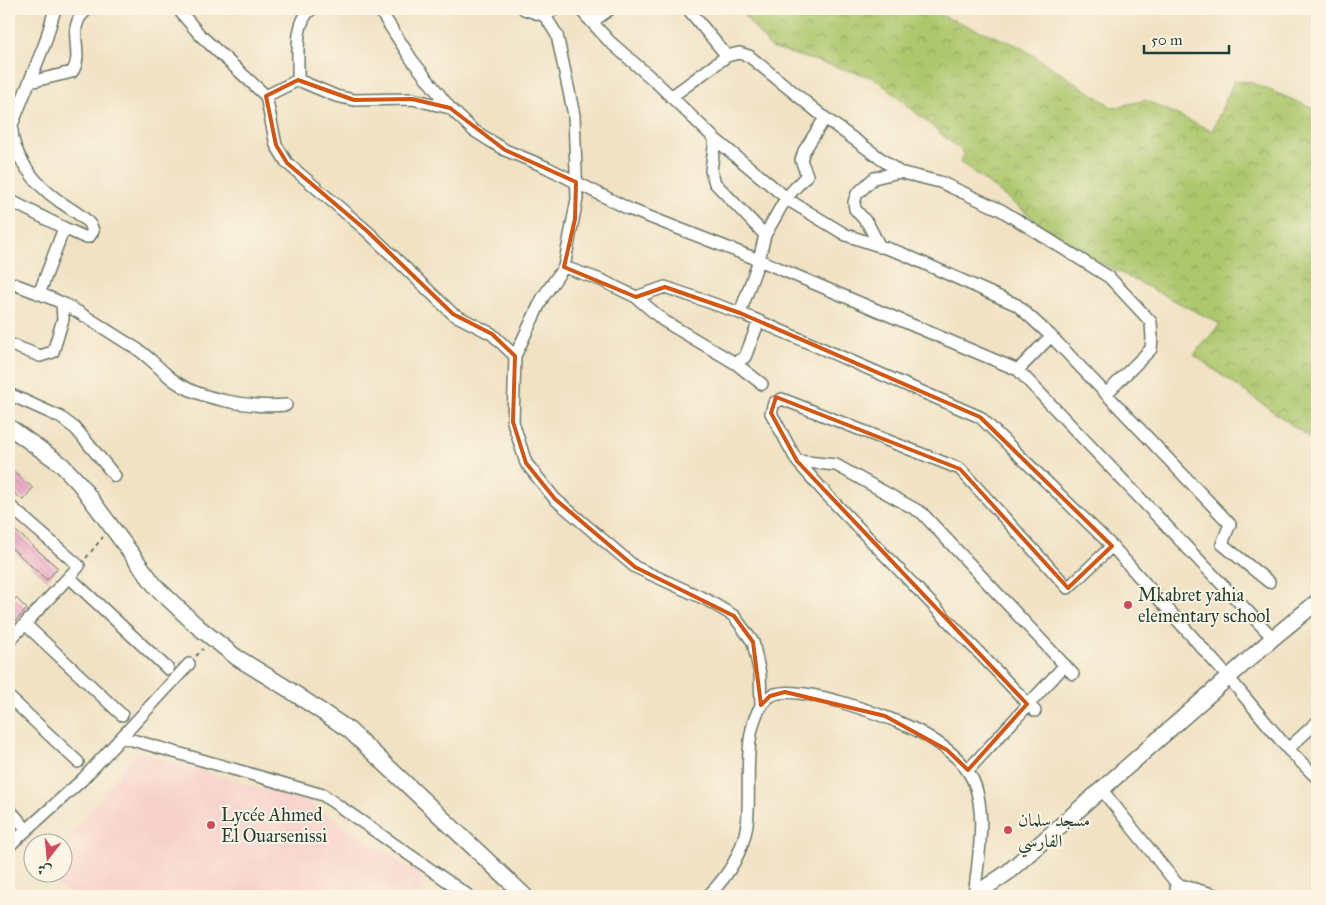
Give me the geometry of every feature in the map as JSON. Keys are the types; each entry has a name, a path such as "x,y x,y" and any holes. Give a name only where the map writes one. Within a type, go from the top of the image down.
{"main road":[{"path":"9,427 61,464 79,483 156,587 213,639 236,657 349,730 525,896"},
{"path":"973,896 1007,873 1272,638 1317,602"}],"street":[{"path":"9,200 84,237 89,237 93,231 88,222 46,190 17,153 11,138 12,125 30,82 55,9"},
{"path":"30,82 72,72 78,61 74,42 77,22 88,9"},
{"path":"178,9 200,35 266,96 276,145 287,163 367,231 453,314 492,334 515,356"},
{"path":"298,80 300,22 306,13 312,9"},
{"path":"379,9 412,60 450,108 474,130 505,150 576,182 629,209 759,260 1018,370 1272,638"},
{"path":"524,9 545,16 552,25 556,35 574,116 576,182 575,219 564,267 543,297 515,356 513,422 526,463 555,499 635,567 707,600 734,616 752,642 760,674 761,705"},
{"path":"545,16 555,9"},
{"path":"580,9 609,41 715,139 786,198 846,235 901,253 1017,305 1052,336 1230,524 1222,544 1269,582"},
{"path":"592,22 610,9"},
{"path":"688,9 728,56"},
{"path":"671,97 728,56 739,53 749,56 826,118 899,172 940,182 1001,210 1109,277 1151,322 1150,350 1106,394"},
{"path":"266,96 298,80 336,96 354,100 412,100 450,108"},
{"path":"740,313 759,260 765,235 786,198 807,175 802,160 804,151 826,118"},
{"path":"715,139 711,171 715,183 765,235"},
{"path":"880,247 868,224 855,208 854,202 857,194 874,178 899,172"},
{"path":"39,294 64,228"},
{"path":"564,267 601,280 636,297 664,321 735,363 762,384"},
{"path":"9,282 62,303 150,357 172,380 190,390 222,399 270,407 286,405"},
{"path":"636,297 665,286 740,313 980,417 1112,546 1228,677 1288,749 1317,778"},
{"path":"9,344 40,356 53,352 63,320 62,303"},
{"path":"735,363 745,357 759,322"},
{"path":"1018,370 1052,336"},
{"path":"9,394 60,417 76,429 115,476"},
{"path":"1031,707 797,461 771,413 774,402 777,399 782,399 960,469 1068,588 1112,546"},
{"path":"797,461 836,465 922,513 1074,674"},
{"path":"9,505 79,566 9,641"},
{"path":"69,577 168,669"},
{"path":"25,624 122,715"},
{"path":"9,846 82,780 189,664"},
{"path":"968,770 1031,707 1065,666"},
{"path":"708,896 728,876 740,850 747,825 750,750 756,715 761,705 770,696 785,692 806,694 870,711 920,732 947,750 968,770 977,800 982,832 973,896"},
{"path":"9,697 78,762"},
{"path":"1288,749 1317,722"},
{"path":"122,737 323,795 469,896"},
{"path":"1102,790 1177,884 1219,896"},
{"path":"9,810 22,824"},
{"path":"1175,896 1177,884"}],"path":[{"path":"79,566 111,527"},
{"path":"189,664 213,639"}],"highlighted area":[{"path":"298,80 354,100 412,99 450,108 505,150 576,182 575,219 564,267 636,297 665,287 740,313 980,417 1112,546 1068,588 960,469 776,397 771,413 797,461 1027,704 968,770 947,750 885,716 785,692 770,696 761,705 753,642 734,616 635,567 555,499 526,463 513,422 515,356 492,334 453,314 367,231 287,163 276,145 266,96"}],"shaded area":[{"name":"Lycée Ahmed El Ouarsenissi","path":"137,751 311,804 423,877 417,896 76,896 53,883 72,882 72,834"}],"green space":[{"path":"739,9 925,9 1019,46 1114,108 1145,100 1212,131 1234,81 1250,82 1317,110 1317,437 1313,440 1194,355 1220,324 1072,248 960,162 965,154 875,78 771,48"}],"building":[{"path":"9,467 33,488 23,500 9,489"},
{"path":"9,525 58,568 47,580 9,546"},
{"path":"16,598 27,609 9,628 9,606"}],"place":[{"name":"Mkabret yahia elementary school","path":"1128,605"},
{"name":"Lycée Ahmed El Ouarsenissi","path":"211,825"},
{"name":"مسجد سلمان الفارسي","path":"1008,830"}]}
